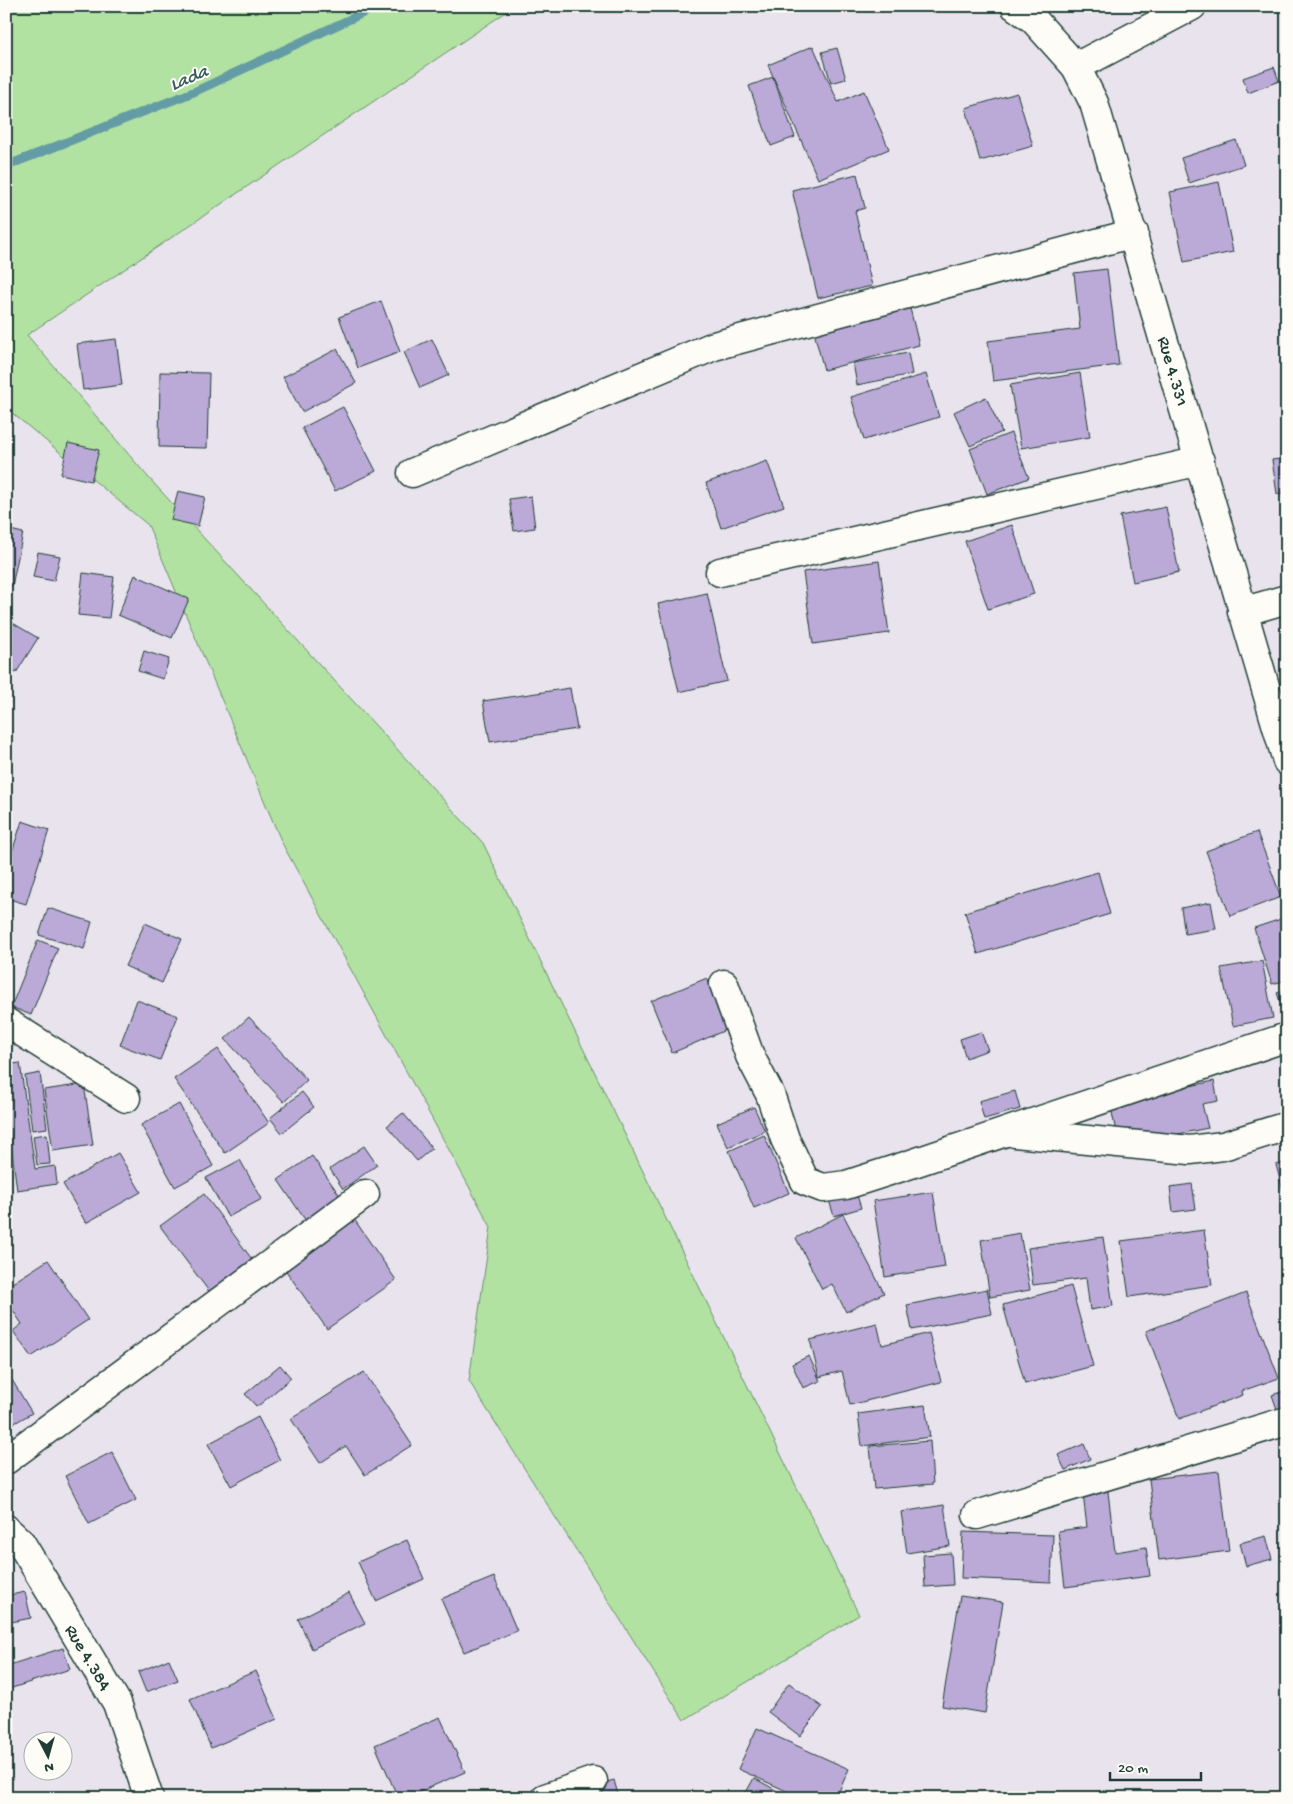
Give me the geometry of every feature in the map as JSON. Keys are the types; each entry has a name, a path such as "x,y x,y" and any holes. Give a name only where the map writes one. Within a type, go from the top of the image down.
{"street":[{"name":"Rue 4.331","path":"1016,6 1033,19 1076,67 1094,103 1134,233 1242,612 1287,761"},
{"path":"1076,67 1192,6"},
{"path":"412,472 714,346 1134,233"},
{"path":"720,572 1200,461"},
{"path":"1242,612 1287,599"},
{"path":"724,984 750,1056 770,1094 785,1139 805,1180 823,1188 846,1185 1287,1037"},
{"path":"6,1022 126,1098"},
{"path":"1005,1132 1190,1150 1223,1146 1287,1126"},
{"path":"6,1460 365,1194"},
{"path":"978,1515 1287,1421"},
{"name":"Rue 4.384","path":"6,1529 21,1543 117,1703 149,1798"},
{"path":"545,1798 593,1781"}],"green space":[{"path":"6,6 515,6 27,335 148,477 483,843 859,1615 684,1720 469,1381 491,1227 282,843 148,525 6,408"}],"building":[{"path":"813,46 838,102 864,91 889,149 818,179 768,65"},
{"path":"837,48 846,79 831,83 822,52"},
{"path":"1274,67 1279,81 1248,93 1243,78"},
{"path":"773,77 795,137 771,146 749,86"},
{"path":"1017,93 1033,146 980,161 966,108"},
{"path":"1236,140 1244,165 1189,183 1181,158"},
{"path":"857,174 865,208 855,211 872,286 818,298 792,190"},
{"path":"1219,182 1233,252 1184,262 1170,192"},
{"path":"1107,269 1119,365 993,381 988,341 1080,329 1074,273"},
{"path":"907,296 919,345 824,370 811,321"},
{"path":"381,301 400,352 358,368 339,317"},
{"path":"116,339 122,385 83,390 77,344"},
{"path":"432,339 449,375 420,388 404,352"},
{"path":"337,349 356,383 302,412 283,377"},
{"path":"908,353 912,374 857,385 853,363"},
{"path":"160,372 209,373 207,448 159,447"},
{"path":"1080,373 1090,437 1021,448 1010,385"},
{"path":"926,374 939,417 864,440 851,397"},
{"path":"986,397 1002,432 970,446 954,412"},
{"path":"343,407 376,471 335,491 302,428"},
{"path":"1011,433 1029,478 987,494 970,449"},
{"path":"68,443 99,450 91,481 61,474"},
{"path":"1287,458 1287,492 1277,494 1272,460"},
{"path":"767,461 784,506 721,528 706,483"},
{"path":"178,491 205,497 198,526 171,520"},
{"path":"531,496 535,528 514,531 509,499"},
{"path":"1166,507 1179,572 1133,582 1120,516"},
{"path":"1012,525 1034,594 988,609 965,541"},
{"path":"6,529 23,533 12,586 6,585"},
{"path":"38,552 60,556 54,581 33,577"},
{"path":"879,561 889,633 813,644 803,572"},
{"path":"83,573 114,577 109,618 78,615"},
{"path":"135,575 189,599 172,638 118,615"},
{"path":"707,593 727,681 679,692 658,604"},
{"path":"6,619 38,638 16,673 6,667"},
{"path":"144,651 169,659 163,679 138,671"},
{"path":"570,688 577,729 490,742 483,701"},
{"path":"22,821 49,830 26,904 6,898 6,871"},
{"path":"1257,832 1281,897 1230,916 1206,851"},
{"path":"1098,872 1110,914 978,954 965,912"},
{"path":"1211,902 1216,929 1185,934 1181,908"},
{"path":"48,908 92,922 84,949 39,935"},
{"path":"1284,918 1287,926 1287,980 1272,984 1254,928"},
{"path":"145,923 182,939 162,983 125,966"},
{"path":"38,940 58,948 31,1015 11,1007"},
{"path":"1262,961 1273,1018 1233,1026 1221,968"},
{"path":"707,978 728,1029 672,1053 651,1001"},
{"path":"1287,989 1287,1020 1277,993"},
{"path":"137,1000 178,1016 160,1060 120,1045"},
{"path":"249,1017 307,1080 284,1102 225,1039"},
{"path":"981,1032 988,1050 966,1058 960,1039"},
{"path":"218,1049 269,1123 225,1153 174,1079"},
{"path":"20,1063 35,1169 55,1166 57,1184 17,1190 6,1106 6,1065"},
{"path":"40,1073 47,1128 32,1130 25,1076"},
{"path":"1214,1081 1218,1101 1202,1104 1208,1128 1119,1146 1110,1103"},
{"path":"84,1084 93,1145 53,1151 44,1090"},
{"path":"1015,1091 1020,1109 984,1119 979,1101"},
{"path":"302,1092 314,1107 282,1133 270,1118"},
{"path":"179,1104 213,1166 175,1187 141,1125"},
{"path":"754,1107 765,1131 728,1147 717,1123"},
{"path":"403,1113 432,1148 417,1161 387,1126"},
{"path":"47,1134 50,1164 37,1165 33,1136"},
{"path":"764,1135 789,1193 754,1208 729,1151"},
{"path":"364,1146 377,1165 343,1189 330,1169"},
{"path":"118,1153 141,1192 86,1223 63,1184"},
{"path":"312,1156 343,1200 308,1224 278,1180"},
{"path":"240,1160 262,1199 228,1217 206,1178"},
{"path":"1287,1162 1287,1205 1276,1165"},
{"path":"853,1183 861,1208 834,1216 826,1191"},
{"path":"1192,1184 1196,1209 1173,1212 1170,1187"},
{"path":"933,1192 945,1267 885,1277 873,1201"},
{"path":"204,1194 254,1262 211,1294 160,1226"},
{"path":"843,1214 884,1293 846,1312 832,1284 822,1289 796,1238"},
{"path":"354,1219 396,1280 327,1329 284,1268"},
{"path":"1204,1230 1212,1285 1129,1297 1121,1241"},
{"path":"1020,1233 1030,1290 990,1297 981,1240"},
{"path":"1103,1237 1113,1306 1090,1310 1086,1278 1033,1285 1028,1248"},
{"path":"48,1260 88,1320 31,1357 13,1331 22,1324 6,1300 6,1287"},
{"path":"1071,1286 1093,1366 1025,1384 1003,1305"},
{"path":"987,1289 992,1314 912,1330 907,1305"},
{"path":"1246,1293 1279,1378 1242,1391 1243,1395 1179,1419 1146,1331"},
{"path":"877,1323 882,1345 929,1333 941,1382 850,1405 842,1371 819,1377 810,1340"},
{"path":"809,1356 820,1381 803,1388 792,1364"},
{"path":"280,1365 291,1378 257,1407 245,1394"},
{"path":"6,1370 32,1413 6,1428"},
{"path":"364,1372 412,1445 365,1475 346,1446 320,1463 291,1419"},
{"path":"1287,1390 1287,1409 1278,1412 1272,1395"},
{"path":"925,1405 930,1437 862,1446 858,1414"},
{"path":"258,1417 280,1460 231,1486 208,1444"},
{"path":"930,1441 933,1484 874,1489 870,1446"},
{"path":"1084,1444 1090,1459 1065,1470 1058,1455"},
{"path":"112,1452 136,1500 89,1524 65,1476"},
{"path":"1219,1471 1229,1551 1159,1560 1149,1479"},
{"path":"1107,1483 1115,1552 1146,1547 1150,1576 1065,1587 1058,1531 1087,1527 1082,1486"},
{"path":"944,1505 950,1546 907,1553 901,1512"},
{"path":"963,1532 1053,1535 1051,1582 961,1578"},
{"path":"1266,1536 1272,1559 1246,1566 1240,1543"},
{"path":"407,1540 424,1579 376,1601 358,1562"},
{"path":"951,1553 953,1585 925,1587 923,1555"},
{"path":"494,1577 517,1631 464,1652 441,1599"},
{"path":"25,1592 31,1618 6,1623 6,1596"},
{"path":"349,1593 365,1623 312,1649 298,1619"},
{"path":"960,1596 1003,1602 985,1713 942,1706"},
{"path":"63,1648 70,1669 6,1690 6,1666"},
{"path":"169,1659 178,1680 146,1692 138,1672"},
{"path":"256,1671 277,1719 211,1748 190,1699"},
{"path":"789,1683 822,1707 800,1736 768,1712"},
{"path":"440,1717 465,1772 405,1798 398,1798 375,1745"},
{"path":"757,1728 849,1769 836,1798 802,1798 738,1769"},
{"path":"754,1778 790,1798 743,1798"},
{"path":"614,1780 619,1798 595,1798 591,1787"}],"waterway":[{"name":"Lada","path":"6,166 196,91 378,6"}]}
